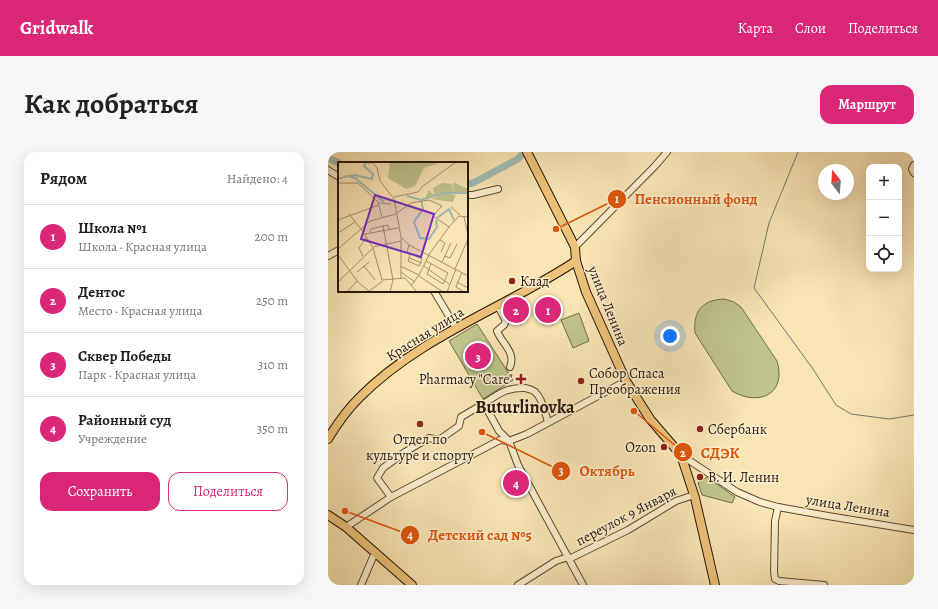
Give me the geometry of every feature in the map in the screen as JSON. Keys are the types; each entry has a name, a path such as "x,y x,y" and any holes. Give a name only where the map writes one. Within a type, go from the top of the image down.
{"main road":[{"name":"улица Ленина","path":"527,152 575,247 576,261 586,292 626,380 650,419 681,455"},
{"name":"Красная улица","path":"328,439 340,420 359,398 398,365 456,328 498,306 576,261"},
{"path":"681,455 694,495 715,585"},
{"path":"328,516 346,527 412,585"}],"street":[{"path":"575,247 667,152"},
{"path":"328,170 338,176"},
{"path":"468,195 498,189"},
{"path":"328,256 338,251"},
{"path":"435,292 456,328"},
{"path":"498,306 506,321 497,331 512,355 513,359 510,367"},
{"path":"346,527 391,497 500,440 509,441 527,434 626,380"},
{"path":"391,497 377,478 383,468 405,452 429,438 439,440 459,426 461,417 507,389 514,388 535,391 539,397 548,422"},
{"path":"485,403 499,431 509,441 518,465 583,585"},
{"name":"улица Ленина","path":"681,455 737,492 755,500 778,507 914,530"},
{"name":"переулок 9 Января","path":"518,585 556,561 568,558 628,530 676,501 694,495"},
{"path":"778,507 776,521 775,579 779,582 824,585"},
{"path":"361,585 373,557 377,554"}],"green space":[{"path":"724,299 734,302 741,307 777,361 779,372 778,382 774,389 761,397 752,398 742,396 732,391 695,333 697,313 700,308 710,302"},
{"path":"579,313 589,341 573,348 561,320"},
{"path":"477,324 513,380 483,399 449,341"},
{"path":"707,477 735,497 732,503 702,495 698,483"}],"waterway":[{"path":"468,184 473,183 518,159 524,152"},
{"path":"798,152 769,223 754,288 813,369 836,405 851,414 889,419 914,415"},
{"path":"328,158 338,163"}],"place":[{"name":"Пенсионный фонд","path":"556,229"},
{"name":"Клад","path":"512,281"},
{"name":"Дентос","path":"516,310"},
{"name":"Школа №1","path":"548,310"},
{"name":"Сквер Победы","path":"478,356"},
{"name":"Pharmacy \"Care\"","path":"521,379"},
{"name":"Собор Спаса Преображения","path":"581,381"},
{"name":"СДЭК","path":"634,411"},
{"name":"Отдел по культуре и спорту","path":"420,424"},
{"name":"Сбербанк","path":"700,429"},
{"name":"Октябрь","path":"482,432"},
{"name":"Ozon","path":"664,447"},
{"name":"В. И. Ленин","path":"700,477"},
{"name":"Районный суд","path":"516,483"},
{"name":"Детский сад №5","path":"345,511"}],"district":[{"name":"Buturlinovka","path":"525,407"}]}
